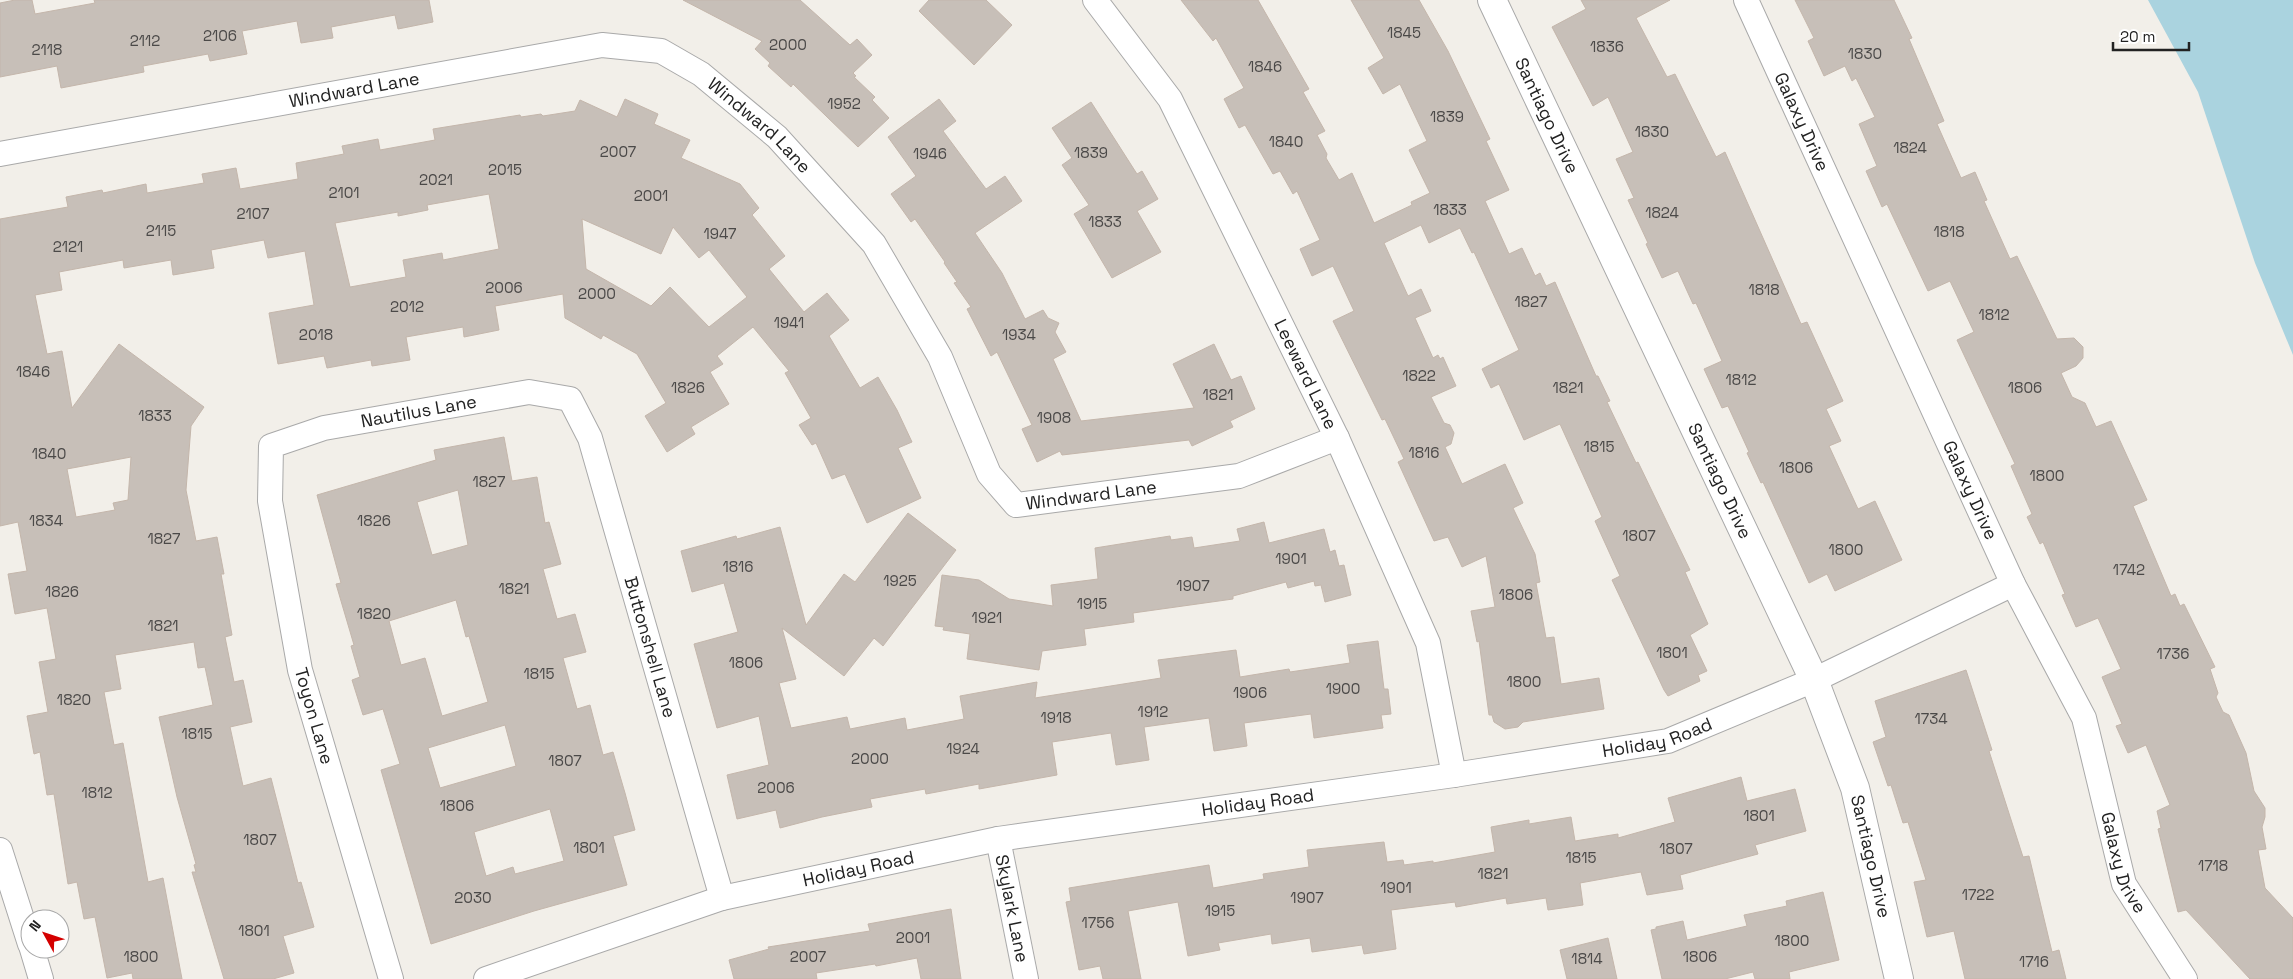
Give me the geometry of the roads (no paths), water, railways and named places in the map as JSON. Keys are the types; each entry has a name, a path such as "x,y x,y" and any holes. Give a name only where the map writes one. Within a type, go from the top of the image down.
{"street":[{"name":"Leeward Lane","path":"1095,0 1170,99 1337,438 1428,643 1454,776"},
{"name":"Santiago Drive","path":"1492,0 1814,680 1855,788 1899,979"},
{"name":"Galaxy Drive","path":"1746,0 2013,584 2084,718 2124,884 2185,979"},
{"name":"Windward Lane","path":"0,154 602,45 661,51 701,74 777,136 874,244 940,357 989,474 1016,505 1239,476 1337,438"},
{"name":"Nautilus Lane","path":"271,446 324,428 529,392 570,398"},
{"name":"Buttonshell Lane","path":"570,398 590,438 722,898"},
{"name":"Toyon Lane","path":"271,446 270,501 300,670 391,979"},
{"name":"Holiday Road","path":"486,979 722,898 998,839 1454,776 1668,741 1814,680 2013,584"},
{"name":"Skylark Lane","path":"998,839 1026,979"},
{"path":"0,850 20,913"},
{"path":"35,959 41,979"}],"water":[{"path":"2148,0 2293,0 2293,355 2255,263 2198,92"}]}
